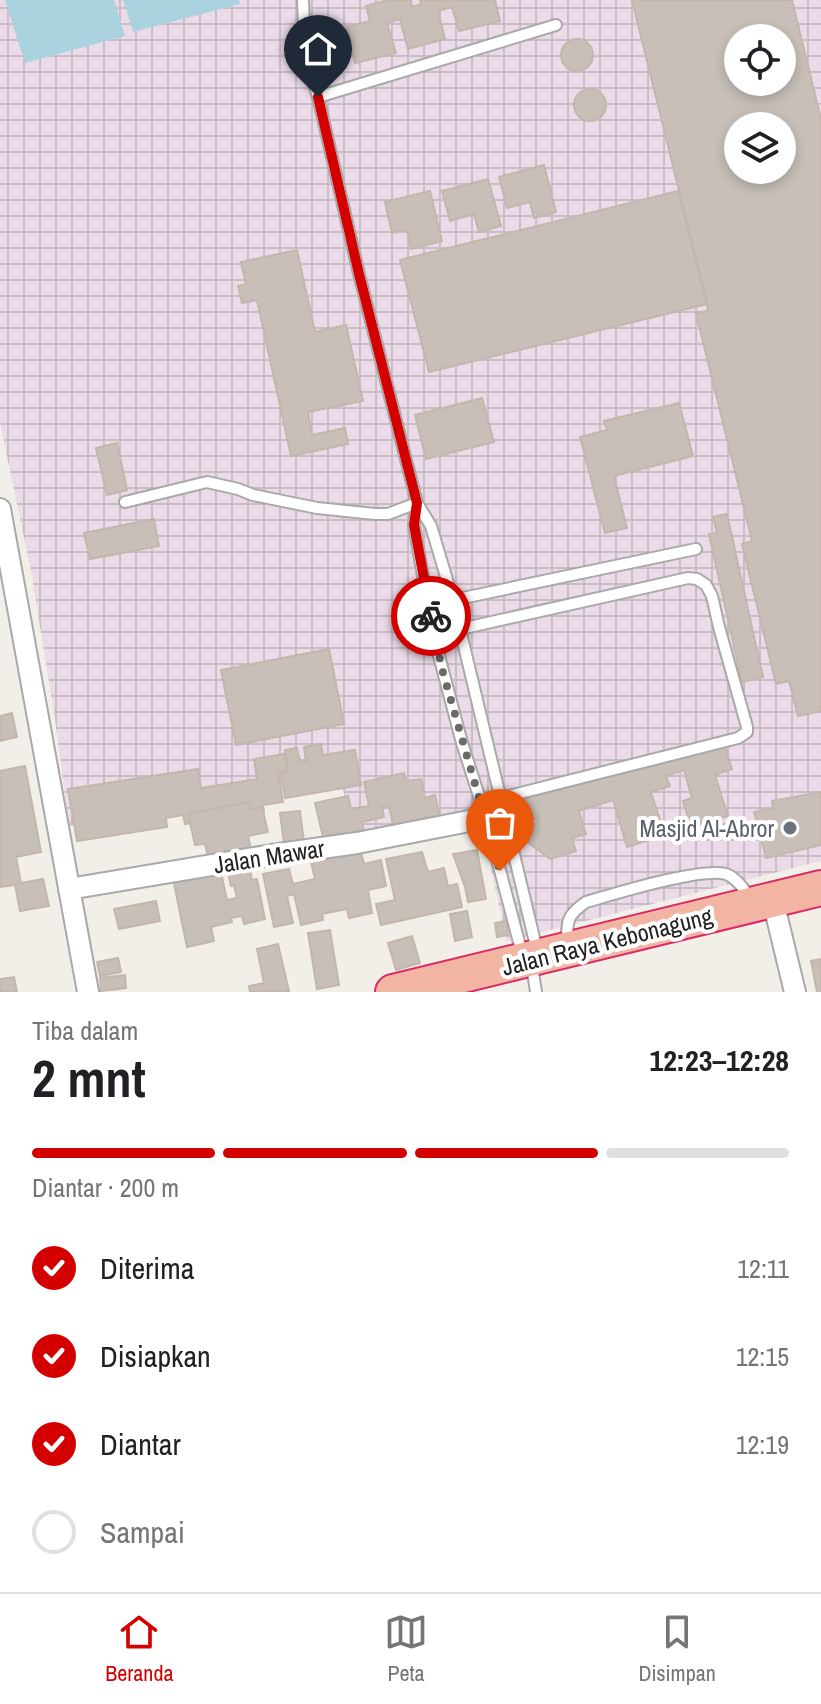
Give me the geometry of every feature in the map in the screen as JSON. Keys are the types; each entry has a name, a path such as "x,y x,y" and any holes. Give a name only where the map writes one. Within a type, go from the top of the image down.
{"highway":[{"name":"Jalan Raya Kebonagung","path":"393,992 533,976 566,951 821,888"}],"street":[{"path":"0,509 88,992"},
{"name":"Jalan Mawar","path":"69,889 357,843 469,821"},
{"path":"765,903 795,992"}],"lane":[{"path":"303,0 305,53 417,503 431,526 453,600 535,942 533,976"},
{"path":"318,97 556,25"},
{"path":"125,502 207,482 317,508 375,514 388,514 417,503"},
{"path":"417,503 414,525 433,633 520,946 533,976"},
{"path":"453,600 696,549"},
{"path":"460,629 688,578 697,579 706,585 712,596 747,727 747,732 738,738 481,803"}],"shaded area":[{"path":"0,0 821,0 821,861 507,941 479,816 356,839 341,782 69,826 31,571 0,423"}],"water":[{"path":"5,0 114,0 125,36 25,63"},
{"path":"123,0 239,0 240,4 133,32"}],"building":[{"path":"388,0 411,0 412,7 421,4 420,0 495,0 500,21 459,31 452,7 438,11 445,39 408,49 400,19 387,23 396,53 355,63 346,27 370,21 366,6"},
{"path":"632,0 792,0 821,119 821,711 798,716 789,681 776,684 742,544 752,541 696,313 708,311"},
{"path":"577,39 589,43 593,55 589,67 577,71 565,67 561,55 565,43"},
{"path":"590,89 602,93 606,105 602,117 590,121 578,117 574,105 578,93"},
{"path":"544,165 556,212 534,218 530,202 507,208 499,177"},
{"path":"488,179 501,226 479,232 474,214 450,221 442,191"},
{"path":"430,191 442,241 411,249 407,230 392,233 385,202"},
{"path":"678,191 707,304 429,372 400,260"},
{"path":"297,250 315,332 346,325 363,401 308,412 312,435 345,428 348,444 291,456 257,300 242,303 238,286 246,284 241,262"},
{"path":"482,398 494,442 426,459 415,415"},
{"path":"679,403 693,456 614,476 627,528 605,533 580,437 607,430 604,421"},
{"path":"117,443 127,490 107,495 96,448"},
{"path":"727,514 763,677 742,682 709,534 717,533 713,517"},
{"path":"154,519 159,546 90,559 84,533"},
{"path":"329,649 344,724 236,745 221,670"},
{"path":"12,713 17,737 0,741 0,716"},
{"path":"321,744 323,755 355,750 361,785 285,798 281,773 288,772 285,750 297,748 300,762 306,761 304,747"},
{"path":"725,747 732,769 715,775 728,816 691,827 683,801 692,798 684,770 666,776 670,786 651,792 665,835 627,847 613,800 579,811 586,834 572,838 576,851 550,859 526,841 539,818 513,825 506,801"},
{"path":"284,754 287,770 278,772 283,802 263,805 264,812 185,824 183,815 166,818 167,827 77,841 68,789 198,769 201,788 257,779 254,759"},
{"path":"25,766 41,852 16,857 21,883 43,879 49,906 20,911 15,885 0,887 0,771"},
{"path":"404,773 406,781 421,779 425,798 435,795 441,822 395,833 389,806 382,807 384,817 362,822 366,838 339,844 337,833 323,837 315,803 348,796 351,809 369,806 364,782"},
{"name":"Masjid Al-Abror","path":"821,792 821,845 766,858 754,812 773,808 772,801"},
{"path":"249,802 251,809 262,807 268,832 248,836 251,849 208,857 205,844 195,845 188,814"},
{"path":"300,811 304,841 284,843 280,813"},
{"path":"477,850 486,899 468,902 453,854"},
{"path":"361,852 364,864 381,860 386,886 368,890 372,913 349,918 347,909 322,914 323,920 301,925 294,894 287,896 293,923 274,927 263,874 289,869 293,884 315,879 311,862"},
{"path":"422,852 428,872 444,868 448,886 457,884 462,907 381,925 376,904 395,900 386,859"},
{"path":"219,864 227,900 237,898 227,869 249,865 252,880 257,879 265,919 244,924 242,916 231,918 232,922 211,927 214,941 187,947 172,874"},
{"path":"156,901 160,921 119,929 114,909"},
{"path":"467,911 472,937 455,941 450,914"},
{"path":"507,921 508,935 497,937 495,923"},
{"path":"330,930 339,985 317,989 308,933"},
{"path":"412,936 420,963 396,970 388,943"},
{"path":"278,944 289,991 250,992 249,986 264,983 257,949"},
{"path":"118,958 121,972 100,976 97,962"},
{"path":"821,959 821,992 817,992 811,961"},
{"path":"125,975 126,988 101,991 100,978"},
{"path":"14,977 17,992 0,992 0,979"}],"way so far":[{"path":"431,616 462,743 500,871"}],"place":[{"name":"Masjid Al-Abror","path":"790,828"}],"route":[{"path":"318,97 417,503 414,525 431,616"}]}
